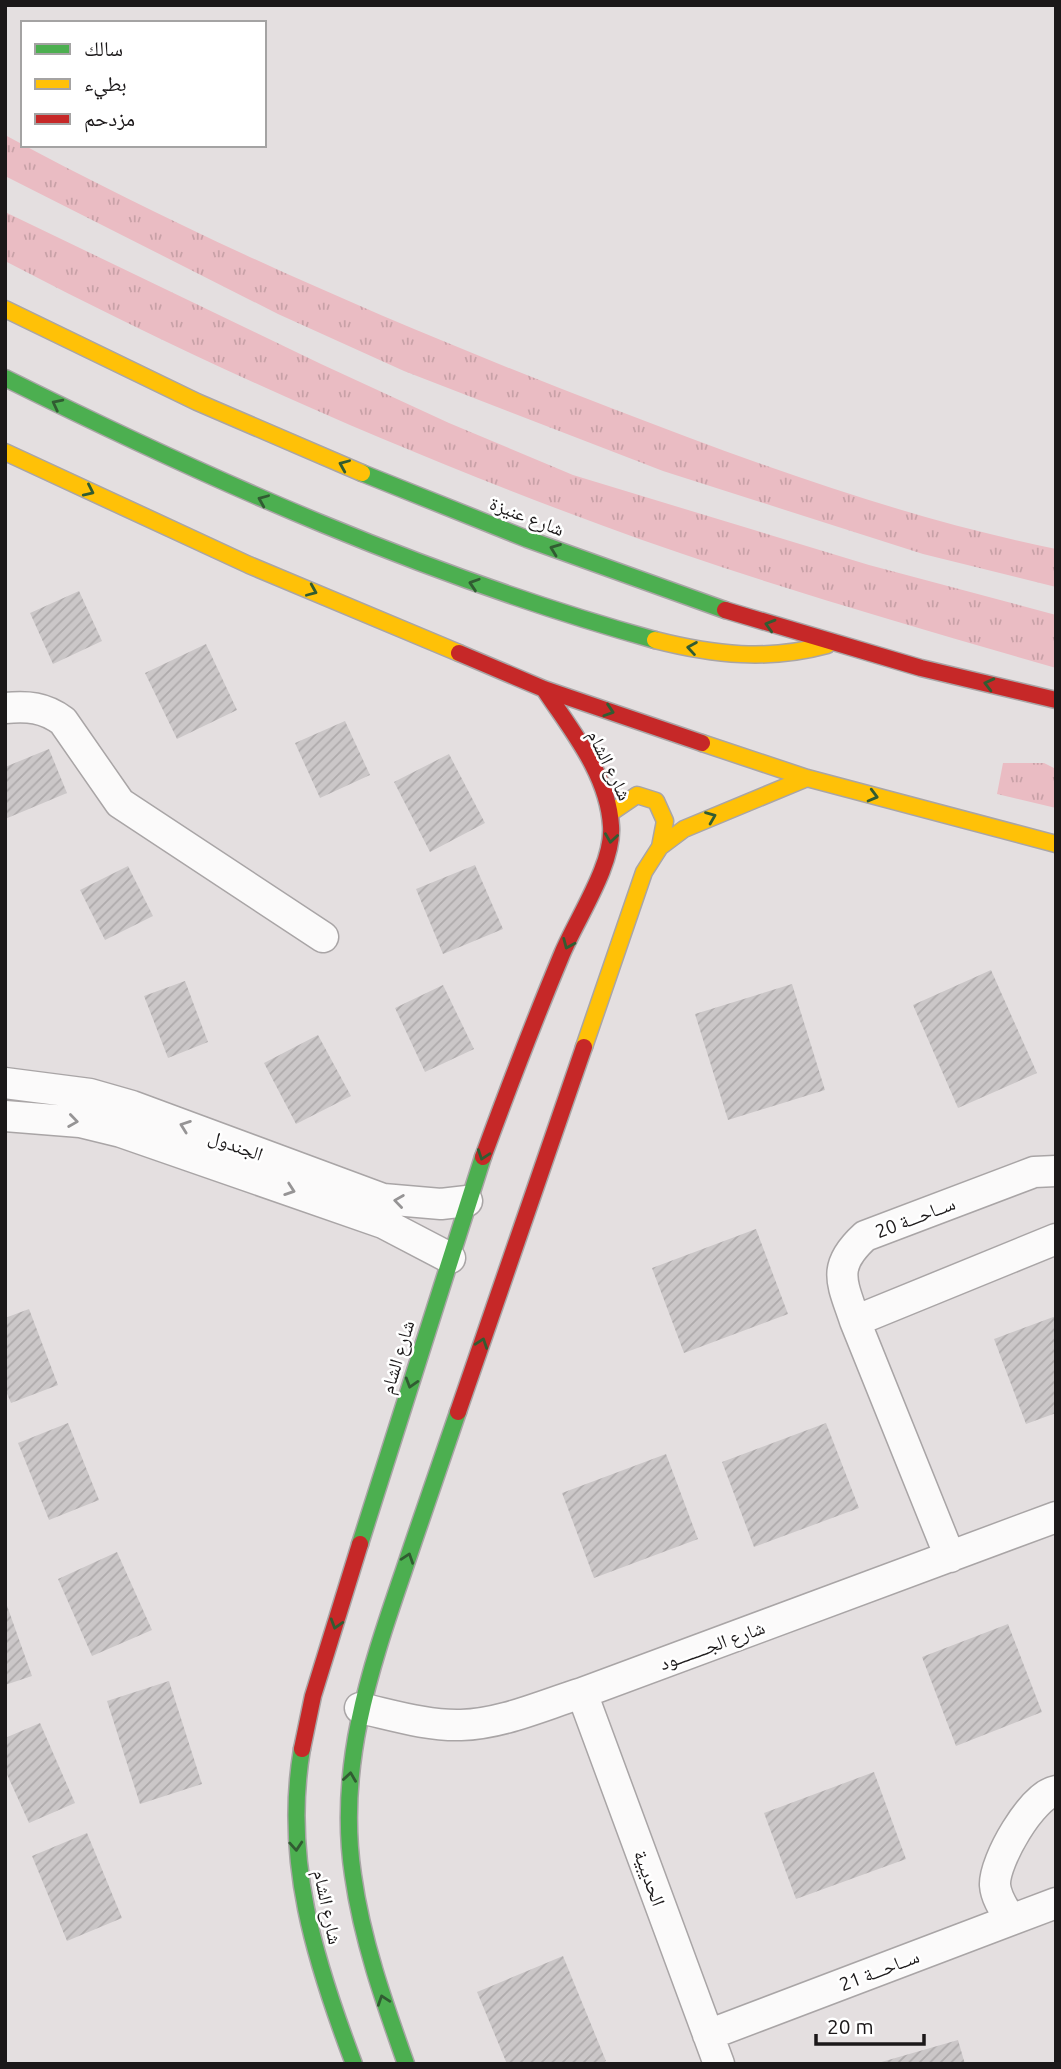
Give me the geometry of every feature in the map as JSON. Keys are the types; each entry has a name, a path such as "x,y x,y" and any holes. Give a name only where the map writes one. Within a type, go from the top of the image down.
{"main road":[{"name":"شارع عنيزة","path":"5,309 207,407 434,503 728,613 832,643 1056,700"},
{"path":"5,379 263,500 457,578 519,598 663,643 717,652 759,656 802,652 832,643"},
{"path":"5,452 249,565 544,689 807,778 1056,844"},
{"name":"شارع الشام","path":"354,2064 312,1943 303,1907 295,1832 300,1762 313,1696 467,1201 506,1093 610,849 612,812 592,766 544,689"},
{"name":"شارع الشام","path":"406,2064 362,1937 351,1881 347,1797 360,1708 368,1674 634,897 660,847 684,829 807,778"},
{"path":"612,812 637,795 651,798 661,807 667,823 660,847"}],"street":[{"path":"5,708 27,706 50,711 63,721 121,803 323,937"},
{"name":"الجندول","path":"5,1083 90,1094 132,1106 383,1199 422,1204 467,1201"},
{"name":"الجندول","path":"5,1116 80,1122 121,1132 383,1223 450,1258"},
{"name":"ســاحـــة 20","path":"950,1557 855,1321 841,1281 841,1268 849,1251 865,1236 1034,1172 1056,1171"},
{"path":"855,1321 1056,1239"},
{"name":"شارع الجــــــــود","path":"360,1708 417,1720 460,1725 509,1716 582,1693 1056,1517"},
{"name":"الحديبية","path":"582,1693 719,2064"},
{"path":"1011,1920 1000,1903 995,1888 1000,1862 1039,1798 1056,1791"},
{"name":"ســاحـــة 21","path":"708,2035 1056,1903"}],"green space":[{"path":"5,135 21,144 21,147 27,147 228,247 380,315 534,378 831,488 943,522 1056,549 1056,587 923,554 663,471 404,371 278,314 5,176"},
{"path":"5,212 321,364 449,423 573,475 869,565 1056,615 1056,668 827,601 657,545 449,466 299,403 151,334 5,261"},
{"path":"1003,763 1044,763 1056,769 1056,808 997,794"}],"building":[{"path":"79,591 102,641 53,664 30,613"},
{"path":"206,644 237,710 177,739 145,673"},
{"path":"345,721 370,775 320,798 295,743"},
{"path":"49,749 67,793 5,819 5,767"},
{"path":"449,754 485,823 430,852 394,782"},
{"path":"475,865 503,929 443,954 416,889"},
{"path":"128,866 153,916 105,940 80,890"},
{"path":"991,970 1037,1073 958,1108 913,1005"},
{"path":"185,981 208,1042 168,1058 144,996"},
{"path":"792,984 825,1090 728,1120 695,1014"},
{"path":"443,985 474,1049 425,1072 395,1008"},
{"path":"318,1035 351,1096 296,1124 264,1063"},
{"path":"756,1229 788,1314 684,1353 652,1268"},
{"path":"29,1309 58,1385 11,1403 5,1389 5,1318"},
{"path":"1056,1316 1056,1413 1026,1424 994,1339"},
{"path":"68,1423 99,1500 49,1520 18,1443"},
{"path":"826,1423 859,1508 754,1547 722,1462"},
{"path":"666,1454 698,1539 594,1578 562,1493"},
{"path":"117,1552 152,1630 92,1656 58,1579"},
{"path":"5,1600 32,1676 5,1685"},
{"path":"1008,1624 1042,1712 956,1746 922,1657"},
{"path":"169,1681 202,1784 140,1804 107,1701"},
{"path":"40,1723 75,1803 29,1823 5,1770 5,1738"},
{"path":"874,1772 906,1859 796,1899 764,1813"},
{"path":"87,1833 122,1918 67,1941 32,1856"},
{"path":"563,1956 606,2061 599,2064 507,2064 477,1992"},
{"path":"958,2040 965,2064 878,2063"}],"traffic: fast":[{"path":"5,378 243,490 405,557 571,615 655,640"},
{"path":"362,473 527,539 725,610"},
{"path":"360,1544 483,1157"},
{"path":"406,2064 362,1923 353,1875 349,1797 359,1721 368,1684 390,1610 458,1412"},
{"path":"302,1749 297,1790 297,1831 306,1910 327,1987 354,2064"}],"traffic: slow":[{"path":"5,309 197,402 362,473"},
{"path":"5,452 249,565 459,653"},
{"path":"655,640 741,654 784,653 827,645"},
{"path":"702,743 807,778 1056,844"},
{"path":"584,1047 644,872 660,847 684,829 807,778"},
{"path":"612,812 637,795 656,801 665,821 660,847"}],"traffic: jam":[{"path":"725,610 921,668 1056,700"},
{"path":"459,653 544,689 702,743"},
{"path":"483,1157 562,954 601,874 610,841 608,807 596,771 544,689"},
{"path":"458,1412 584,1047"},
{"path":"302,1749 313,1696 360,1544"}]}
